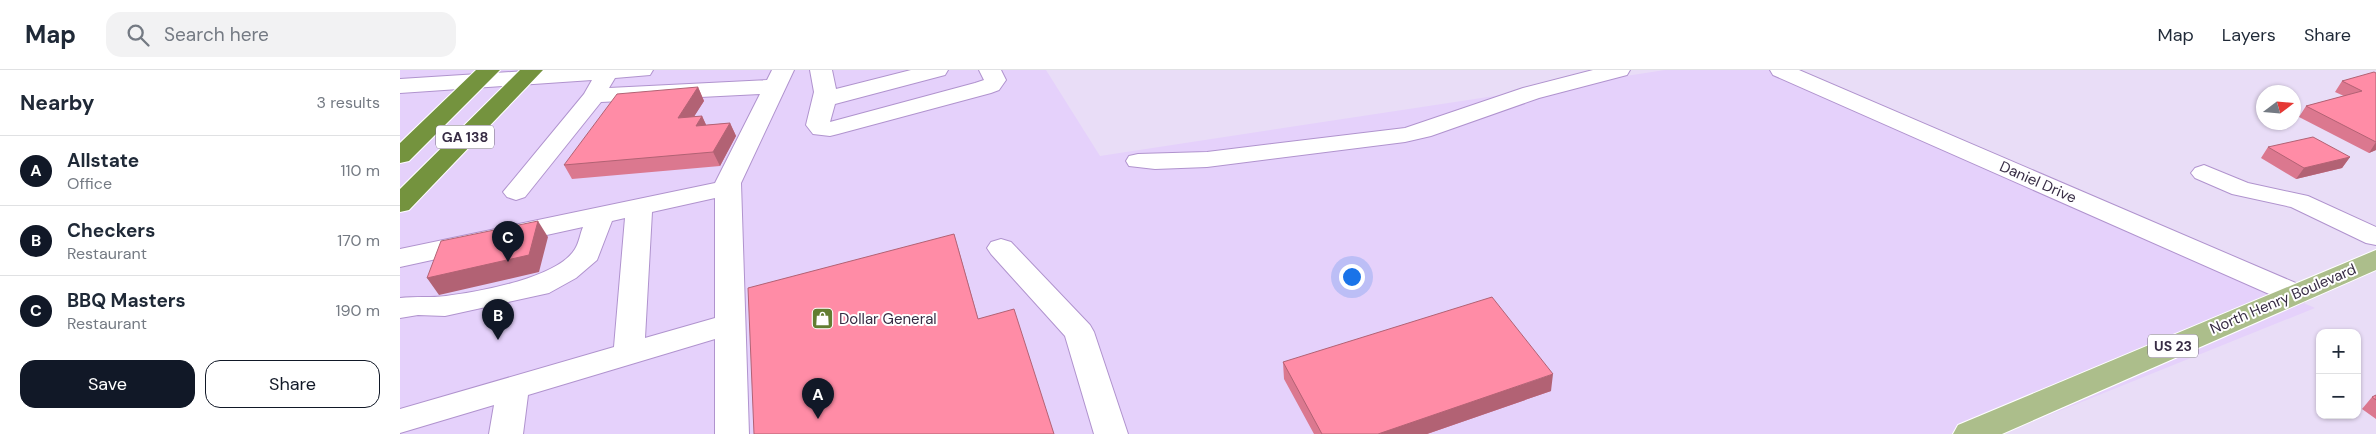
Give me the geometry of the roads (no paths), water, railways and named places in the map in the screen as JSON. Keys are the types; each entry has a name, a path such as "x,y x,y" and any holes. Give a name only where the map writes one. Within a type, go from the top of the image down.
{"highway":[{"name":"GA 138","path":"402,200 528,74"},
{"name":"GA 138","path":"400,156 483,75"}],"main road":[{"name":"North Henry Boulevard","path":"1970,434 2376,259"}],"street":[{"path":"400,86 483,75 642,70"},
{"path":"821,70 827,90 818,125 821,129 844,126 983,88 991,85 995,80 995,76 990,70"},
{"path":"826,99 937,70"},
{"path":"1138,161 1183,162 1370,141 1405,135 1423,131 1532,93 1619,70"},
{"name":"Daniel Drive","path":"1781,70 2295,294"},
{"path":"516,192 594,96 608,71"},
{"path":"594,96 779,78"},
{"path":"732,434 728,183 779,78"},
{"path":"2204,173 2240,189 2299,201 2376,237"},
{"path":"400,258 728,188"},
{"path":"629,354 639,207"},
{"path":"409,307 445,306 539,286 566,272 587,254 589,218"},
{"path":"1001,248 1079,332 1111,434"},
{"path":"400,421 730,324"},
{"path":"506,434 513,388"}],"place":[{"name":"BBQ Masters","path":"508,262"},
{"name":"Dollar General","path":"823,319"},
{"name":"Checkers","path":"498,340"},
{"name":"Allstate","path":"818,419"}]}
